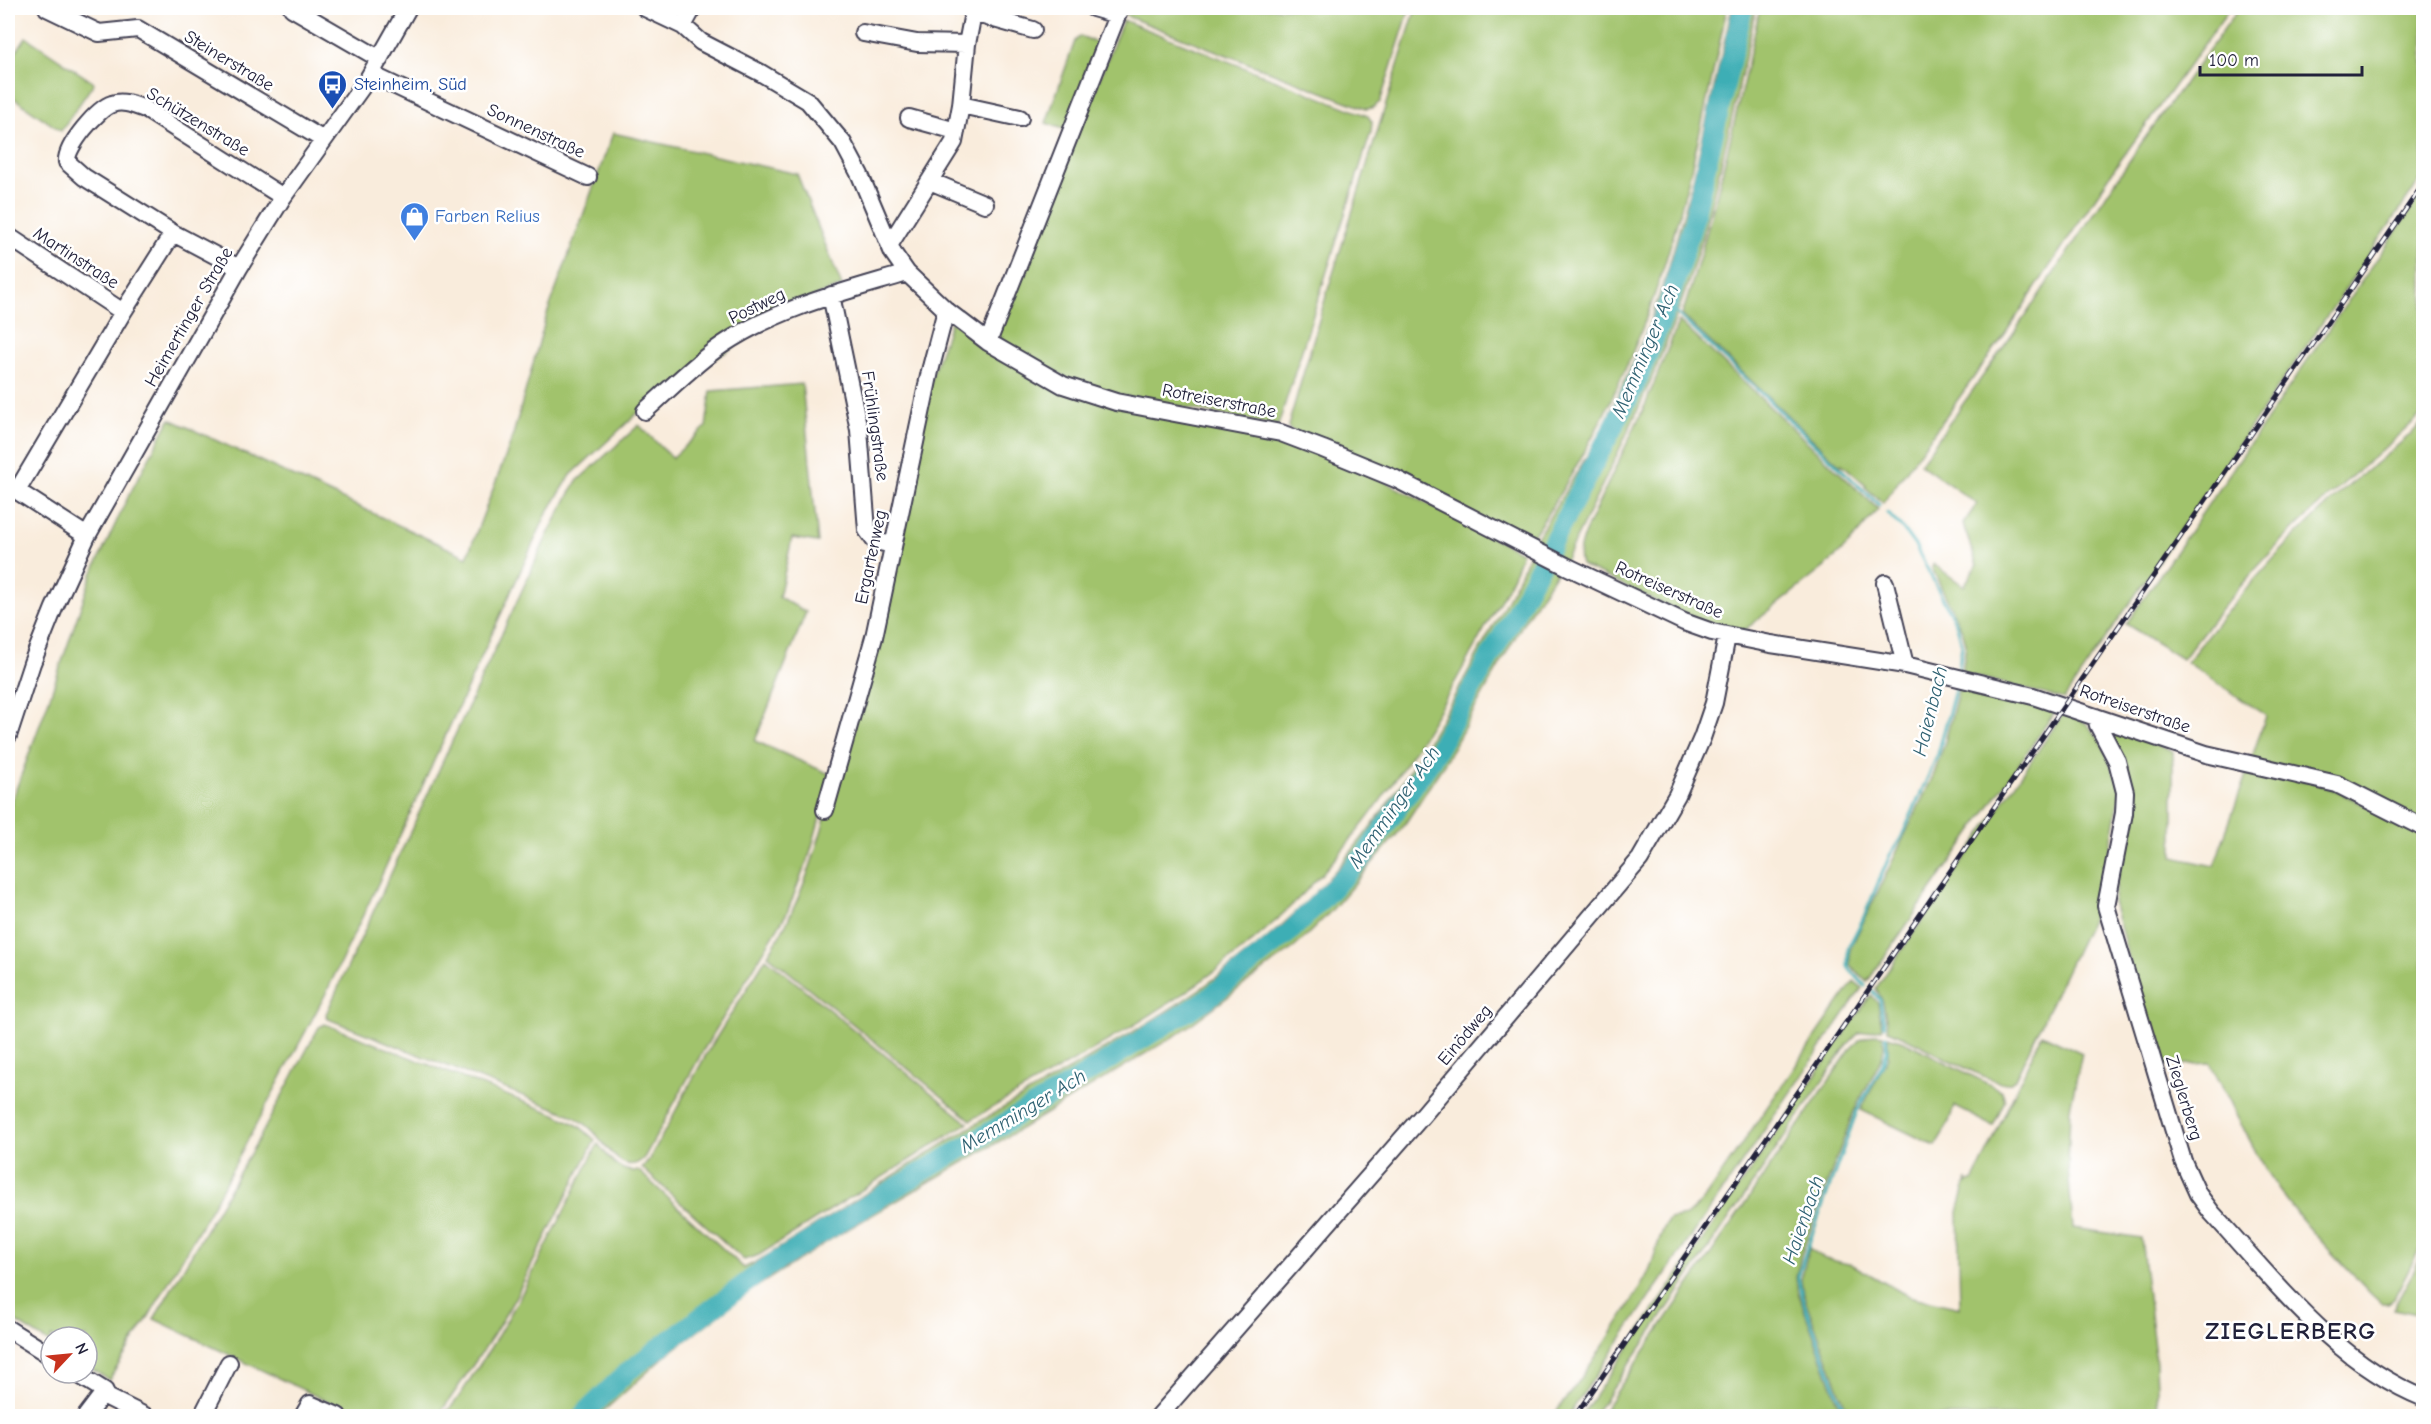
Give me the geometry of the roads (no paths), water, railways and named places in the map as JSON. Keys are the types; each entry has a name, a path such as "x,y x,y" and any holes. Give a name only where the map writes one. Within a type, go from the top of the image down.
{"street":[{"name":"Steinerstraße","path":"47,8 99,33 138,29 322,139"},
{"path":"292,8 380,59"},
{"name":"Heimertinger Straße","path":"8,736 32,663 87,536 239,268 283,196 369,77 408,8"},
{"name":"Rotreiserstraße","path":"645,8 683,26 701,42 761,73 808,101 835,131 853,159 896,259 907,273 946,310 988,342 1029,368 1077,391 1116,402 1281,433 1323,448 1396,479 1559,562 1684,622 1727,636 1905,665 2033,696 2178,746 2337,784 2424,828"},
{"path":"683,26 693,8"},
{"path":"988,342 1119,11 1093,8"},
{"path":"890,244 954,142 973,13 981,11 1033,30"},
{"path":"863,33 917,43 967,44"},
{"name":"Sonnenstraße","path":"369,77 381,79 588,177"},
{"name":"Schützenstraße","path":"239,268 173,233 84,177 71,168 67,162 68,150 104,107 125,102 145,109 283,196"},
{"path":"961,105 1020,118"},
{"path":"909,118 956,132"},
{"path":"930,181 985,204"},
{"path":"87,536 12,488 173,233"},
{"name":"Martinstraße","path":"8,236 123,312"},
{"name":"Postweg","path":"645,411 724,344 784,313 907,273"},
{"name":"Frühlingstraße","path":"831,296 859,430 867,530 875,541 893,545"},
{"name":"Ergartenweg","path":"825,810 869,657 930,371 946,310"},
{"path":"1885,583 1905,665"},
{"name":"Einödweg","path":"1159,1416 1423,1115 1640,859 1666,816 1694,756 1714,703 1727,636"},
{"name":"Zieglerberg","path":"2096,717 2117,761 2125,792 2124,813 2106,906 2175,1138 2193,1186 2212,1213 2297,1304 2346,1352 2380,1377 2424,1398"},
{"path":"8,1329 39,1348"},
{"path":"202,1416 229,1363"},
{"path":"93,1385 145,1416"},
{"path":"86,1416 104,1393"},
{"path":"303,1416 310,1404 338,1416"}],"waterway":[{"name":"Memminger Ach","path":"582,1416 627,1372 766,1268 1207,999 1290,932 1364,856 1429,764 1515,613 1634,388 1668,305 1693,223 1743,8"},
{"name":"Haienbach","path":"1668,305 1879,505"},
{"name":"Haienbach","path":"1887,513 1916,547 1957,626 1962,645 1958,673"},
{"name":"Haienbach","path":"1865,986 1848,967 1848,948 1938,754 1957,682"},
{"name":"Haienbach","path":"1873,991 1880,1000 1884,1026"},
{"name":"Haienbach","path":"1846,1416 1802,1298 1798,1277 1857,1111 1882,1066 1887,1051 1886,1036"}],"railway":[{"path":"1575,1416 2424,183"}],"place":[{"name":"Steinheim, Süd","path":"333,110"},
{"name":"Farben Relius","path":"414,242"}],"district":[{"name":"ZIEGLERBERG","path":"2291,1331"}]}
